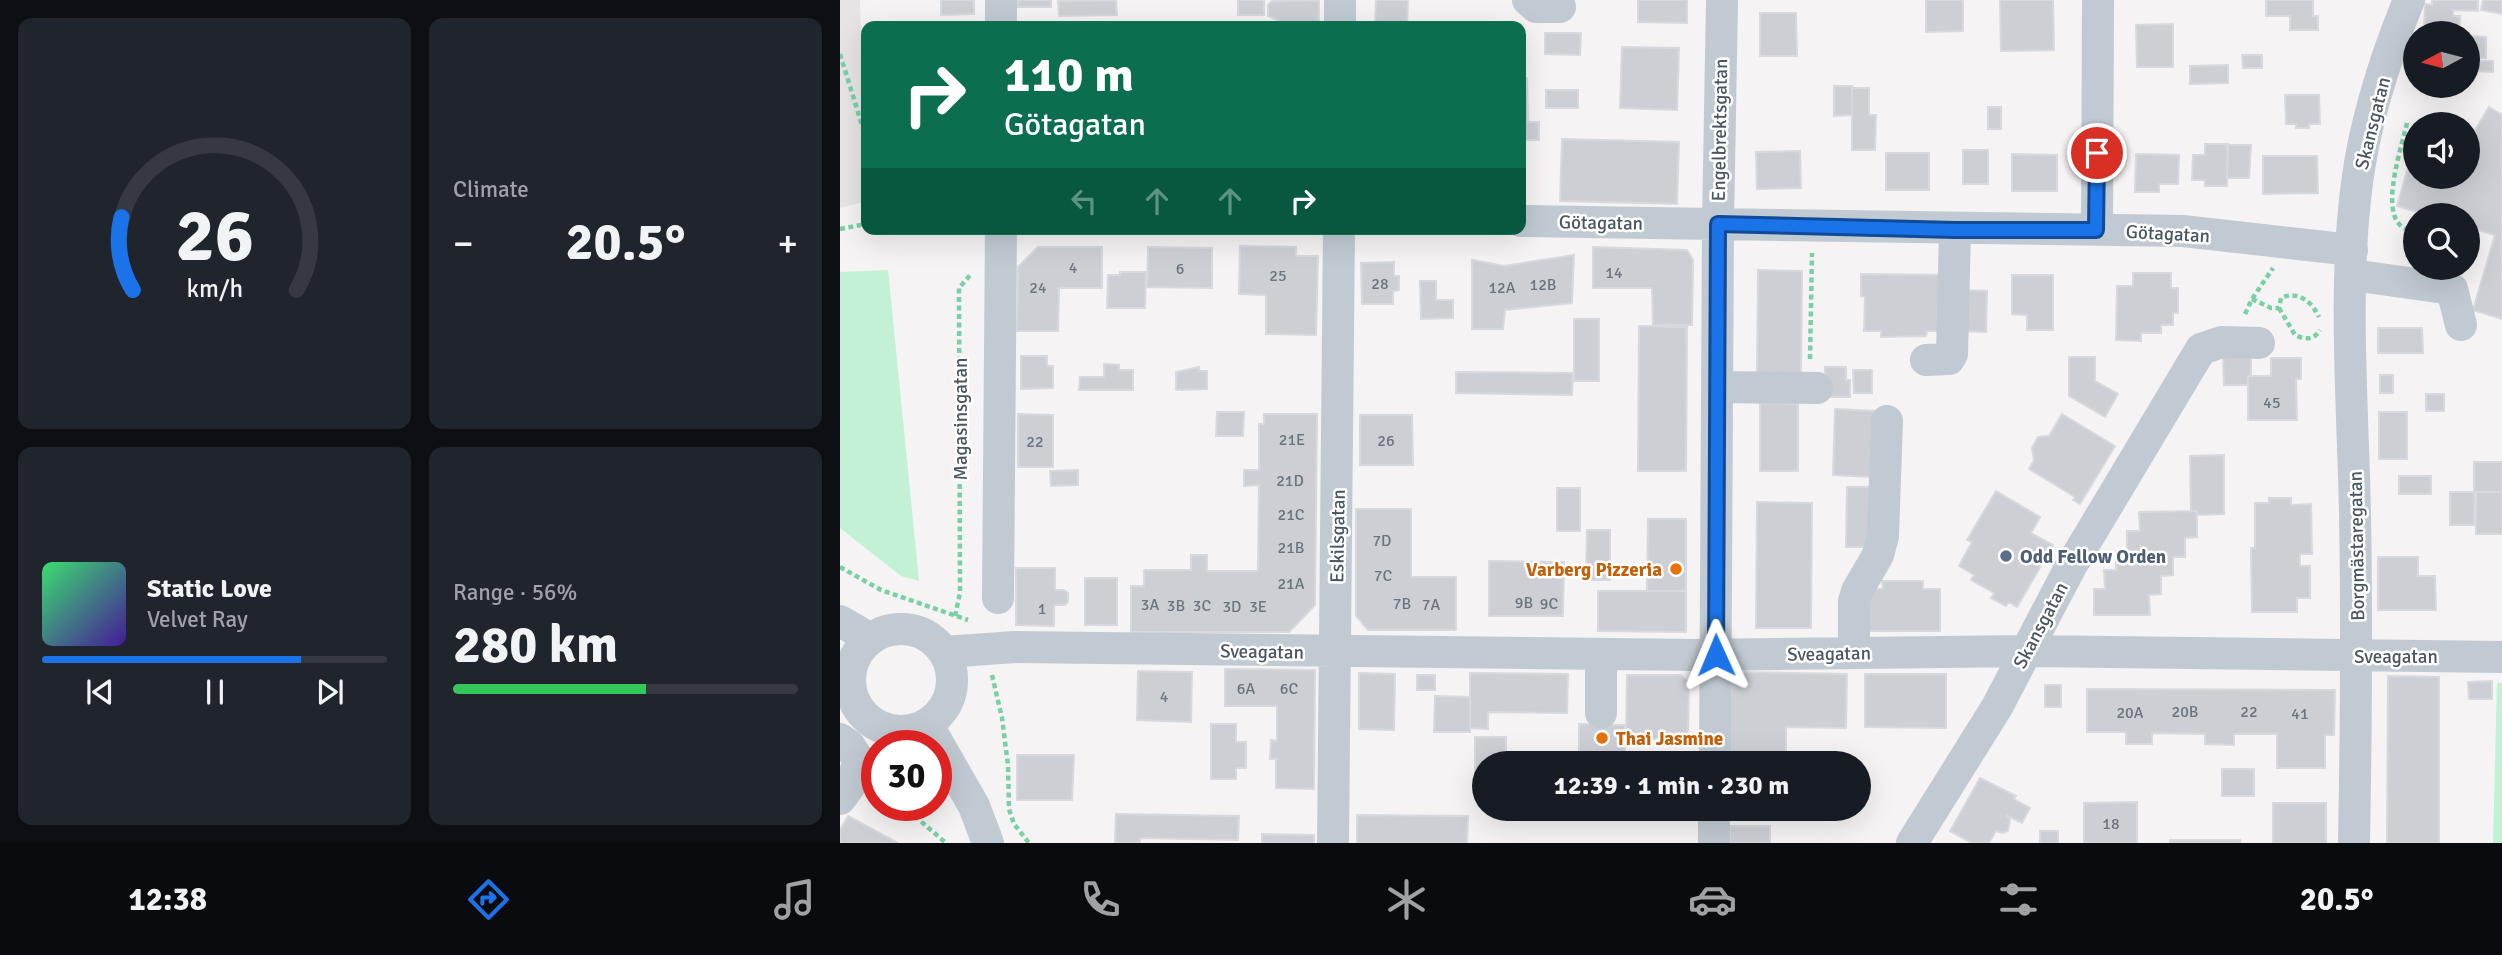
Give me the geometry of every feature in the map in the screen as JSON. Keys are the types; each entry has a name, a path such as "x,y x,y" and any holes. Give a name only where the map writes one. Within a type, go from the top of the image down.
{"street":[{"path":"1001,0 1001,21"},
{"path":"1340,0 1340,21"},
{"path":"1528,0 1536,7 1560,7"},
{"name":"Engelbrektsgatan","path":"1715,751 1722,0"},
{"path":"2096,230 2098,0"},
{"name":"Skansgatan","path":"2352,263 2357,182 2367,130 2396,31 2409,0"},
{"name":"Götagatan","path":"1526,221 1955,230 2183,231 2284,241 2352,263 2452,289 2461,325"},
{"path":"1926,360 1949,359 1952,354 1955,230"},
{"name":"Magasinsgatan","path":"998,598 1001,235"},
{"name":"Eskilsgatan","path":"1333,843 1339,235"},
{"name":"Borgmästaregatan","path":"2352,263 2358,656 2354,843"},
{"name":"Skansgatan","path":"1912,843 1997,707 2071,566 2201,349 2221,342 2246,342"},
{"path":"1717,387 1814,388"},
{"path":"1854,653 1854,601 1878,555 1883,536 1887,421"},
{"path":"840,621 871,639"},
{"path":"911,629 924,634 944,652 953,678 951,692 938,715 928,724 904,731 881,727 870,720 855,702 845,674 871,639 883,632 911,629"},
{"name":"Sveagatan","path":"944,652 1014,647 1716,655 2025,651 2502,657"},
{"path":"1601,654 1601,713"},
{"path":"928,724 974,806 988,843"},
{"path":"840,799 851,784 850,750"},
{"path":"1714,821 1714,843"}],"path":[{"path":"840,54 861,122"},
{"path":"2403,141 2391,195 2393,214 2403,227"},
{"path":"840,229 861,225"},
{"path":"1812,226 1814,388"},
{"path":"2246,342 2252,299 2270,276 2284,241"},
{"name":"Magasinsgatan","path":"955,616 960,593 959,288 979,263"},
{"path":"2287,295 2304,298 2316,311 2322,323 2321,329 2314,337 2307,339 2295,335 2279,308 2279,300 2287,295"},
{"path":"2252,299 2263,306 2279,308"},
{"path":"840,567 881,590 984,625 1002,718 1008,765 1009,808 1014,824 1029,843"},
{"path":"921,821 946,843"}],"shaded area":[{"path":"840,0 860,0 861,202 840,208"}],"green space":[{"path":"888,270 919,581 901,576 840,528 840,272"},
{"path":"2497,683 2502,683 2502,843 2493,843"}],"building":[{"path":"941,0 974,0 974,14 941,15"},
{"path":"1018,0 1051,0 1051,7 1018,7"},
{"path":"1116,0 1117,15 1059,16 1058,1"},
{"path":"1238,0 1264,0 1264,15 1238,15"},
{"path":"1319,0 1319,21 1277,21 1268,16 1268,5 1272,1"},
{"path":"1376,0 1408,0 1407,21 1375,21"},
{"path":"1638,0 1687,0 1687,23 1638,22"},
{"path":"1926,0 1963,0 1963,31 1926,32"},
{"path":"2000,0 2053,0 2054,50 2001,51"},
{"path":"2266,0 2313,0 2313,16 2318,16 2318,30 2290,30 2290,16 2266,16"},
{"path":"2432,0 2478,0 2478,11 2453,10 2453,16 2460,16 2460,21 2424,21 2425,4 2432,5"},
{"path":"2483,0 2502,0 2502,14 2481,10"},
{"path":"1760,13 1796,13 1797,56 1760,56"},
{"path":"2173,24 2173,67 2137,67 2136,25"},
{"path":"1545,33 1581,33 1580,55 1545,54"},
{"path":"2480,37 2486,37 2486,58 2480,58"},
{"path":"1622,47 1679,48 1677,110 1620,108"},
{"path":"2242,55 2262,55 2262,68 2243,68"},
{"path":"2480,61 2493,61 2493,72 2480,71"},
{"path":"2228,65 2228,83 2190,84 2190,66"},
{"path":"1526,78 1528,122 1539,122 1539,140 1526,140"},
{"path":"1834,86 1852,86 1852,115 1834,116"},
{"path":"1852,88 1869,88 1869,115 1876,115 1875,150 1852,150"},
{"path":"1546,90 1578,90 1578,108 1546,108"},
{"path":"2285,95 2319,95 2320,124 2309,124 2309,128 2296,128 2296,124 2286,124"},
{"path":"1988,107 2001,107 2001,129 1988,129"},
{"path":"2489,107 2502,115 2502,319 2473,310 2495,235 2480,231 2480,203 2403,203 2403,208 2397,206 2403,185 2403,189 2480,189 2480,122"},
{"path":"1562,139 1679,142 1677,204 1560,201"},
{"path":"2205,144 2228,144 2227,186 2205,186 2205,180 2192,180 2193,155 2205,155"},
{"path":"2227,145 2251,145 2249,178 2227,178"},
{"path":"1963,150 1988,150 1988,184 1963,184"},
{"path":"1800,151 1801,188 1757,189 1756,152"},
{"path":"1886,153 1929,153 1929,190 1886,190"},
{"path":"2012,154 2057,155 2057,191 2012,191"},
{"path":"2136,154 2179,155 2178,184 2159,184 2159,192 2135,192"},
{"path":"2263,156 2317,156 2318,193 2263,194"},
{"path":"1240,246 1296,247 1296,256 1318,256 1316,335 1266,334 1266,295 1239,294"},
{"path":"1038,247 1102,247 1102,288 1059,288 1058,331 1017,331 1018,267"},
{"path":"1148,247 1212,248 1212,288 1147,287"},
{"path":"1593,247 1687,250 1693,260 1692,325 1653,325 1652,288 1593,288"},
{"path":"1574,255 1572,303 1505,310 1503,329 1472,329 1472,260 1504,266"},
{"path":"1394,262 1394,276 1399,276 1399,290 1393,291 1393,304 1362,304 1361,263"},
{"path":"1758,270 1802,271 1801,377 1757,377"},
{"path":"1120,272 1146,272 1145,308 1107,308 1108,275 1120,275"},
{"path":"2133,273 2171,273 2171,288 2178,288 2178,313 2173,313 2173,325 2161,325 2161,333 2141,333 2141,341 2116,340 2117,286 2133,286"},
{"path":"1861,274 1949,275 1943,331 1927,331 1926,336 1881,337 1881,331 1864,331 1865,297 1861,296"},
{"path":"2012,275 2053,275 2053,330 2027,330 2027,315 2012,314"},
{"path":"1420,281 1436,281 1436,300 1453,300 1453,318 1421,319"},
{"path":"1960,290 1987,291 1986,332 1960,331"},
{"path":"1574,319 1599,319 1599,381 1574,381"},
{"path":"1639,326 1687,327 1686,471 1638,471"},
{"path":"2378,328 2422,328 2423,353 2378,353"},
{"path":"1021,356 1047,356 1047,366 1053,366 1053,388 1021,389"},
{"path":"2069,357 2095,357 2095,381 2118,394 2105,417 2069,396"},
{"path":"2223,357 2251,357 2248,385 2224,385"},
{"path":"2271,358 2301,358 2301,379 2296,379 2297,420 2248,420 2248,376 2271,376"},
{"path":"1104,364 1119,365 1119,370 1133,370 1133,390 1079,390 1080,377 1104,377"},
{"path":"1199,367 1199,371 1207,371 1207,389 1176,390 1176,372"},
{"path":"1825,367 1846,367 1846,380 1850,380 1850,397 1825,397"},
{"path":"1853,370 1872,370 1872,393 1854,393"},
{"path":"1456,372 1573,373 1572,395 1456,393"},
{"path":"2380,375 2393,375 2393,393 2380,393"},
{"path":"2426,394 2444,394 2444,411 2426,411"},
{"path":"1760,403 1798,404 1798,471 1760,471"},
{"path":"1835,409 1875,411 1872,477 1833,475"},
{"path":"1217,412 1244,412 1243,436 1216,436"},
{"path":"2379,412 2407,412 2407,459 2379,459"},
{"path":"1018,414 1053,415 1053,467 1018,467"},
{"path":"1264,414 1317,414 1315,605 1289,632 1131,632 1131,586 1144,586 1144,570 1191,570 1191,555 1207,555 1207,571 1258,571 1259,485 1244,486 1244,470 1259,470 1259,424 1264,424"},
{"path":"2062,414 2115,446 2080,504 2073,500 2075,497 2029,469 2034,460 2032,448 2038,437 2049,436"},
{"path":"1360,415 1412,415 1413,465 1360,465"},
{"path":"2224,455 2224,514 2197,515 2197,511 2191,511 2190,456"},
{"path":"2474,462 2502,462 2502,492 2474,492"},
{"path":"1078,470 1078,485 1051,486 1050,471"},
{"path":"2399,476 2431,476 2431,494 2399,494"},
{"path":"1847,487 1872,487 1872,547 1846,547"},
{"path":"1557,488 1580,488 1580,531 1557,531"},
{"name":"Odd Fellow Orden","path":"1996,491 2040,517 2031,533 2053,545 2017,607 2009,602 2006,606 1991,598 1994,593 1971,580 1974,575 1959,566 1972,542 1967,540"},
{"path":"2450,492 2475,492 2474,525 2450,525"},
{"path":"2476,492 2502,492 2502,534 2476,534"},
{"path":"2269,498 2291,498 2291,505 2311,504 2312,554 2300,554 2300,566 2310,566 2310,598 2297,598 2297,612 2252,612 2251,548 2255,548 2255,503 2269,503"},
{"path":"1757,502 1812,503 1811,628 1756,628"},
{"path":"1356,509 1411,509 1411,577 1456,577 1456,630 1368,630 1356,616"},
{"path":"2197,511 2197,537 2185,538 2185,557 2173,557 2173,575 2161,576 2161,594 2149,595 2150,615 2094,615 2094,589 2105,589 2104,570 2116,570 2116,551 2127,551 2127,531 2140,531 2139,512"},
{"path":"1648,519 1686,519 1686,591 1647,591"},
{"path":"1587,530 1610,530 1610,580 1586,580"},
{"path":"2378,557 2418,557 2418,576 2435,576 2436,610 2378,610"},
{"path":"1489,561 1564,562 1563,616 1489,616"},
{"path":"1016,568 1055,568 1055,590 1068,593 1068,602 1065,605 1054,605 1054,626 1016,625"},
{"path":"1085,578 1117,578 1117,625 1085,625"},
{"path":"1882,581 1923,581 1923,589 1940,589 1940,631 1863,631 1863,589 1883,589"},
{"path":"1598,591 1686,591 1686,632 1598,631"},
{"path":"1225,669 1315,670 1314,789 1276,788 1276,759 1270,759 1271,740 1277,741 1277,706 1225,706"},
{"path":"1138,671 1192,672 1191,722 1137,720"},
{"path":"1731,672 1847,674 1846,728 1786,727 1786,751 1730,751"},
{"path":"1359,673 1395,674 1394,730 1359,729"},
{"path":"1470,673 1568,674 1567,713 1488,712 1488,729 1470,728"},
{"path":"1865,674 1946,674 1946,728 1865,727"},
{"path":"1417,675 1435,675 1435,690 1417,690"},
{"path":"1627,675 1681,675 1689,683 1688,739 1626,739"},
{"path":"2388,676 2439,677 2439,843 2387,843"},
{"path":"2492,681 2492,699 2469,699 2468,682"},
{"path":"2045,685 2061,685 2061,707 2045,707"},
{"path":"2087,689 2335,690 2334,735 2325,735 2325,768 2277,768 2277,734 2234,734 2234,745 2205,744 2205,734 2152,733 2152,744 2126,744 2126,732 2087,732"},
{"path":"1435,696 1470,697 1470,732 1434,732"},
{"path":"1211,724 1236,724 1236,742 1246,742 1246,768 1236,768 1236,779 1211,779"},
{"path":"1579,724 1625,725 1625,751 1579,751"},
{"path":"1475,737 1506,737 1506,751 1475,751"},
{"path":"1017,755 1074,755 1072,800 1017,800"},
{"path":"2222,769 2254,769 2254,796 2222,796"},
{"path":"1980,778 2016,796 2014,799 2030,808 2022,823 2006,815 2010,820 2008,831 1996,831 1989,843 1972,843 1950,831"},
{"path":"2137,802 2137,843 2084,843 2084,803"},
{"path":"2273,803 2326,803 2326,843 2273,843"},
{"path":"1116,814 1239,816 1238,840 1140,838 1140,843 1115,843"},
{"path":"1357,815 1468,816 1467,843 1357,843"},
{"path":"848,816 898,843 840,843 840,830"},
{"path":"1730,826 1770,826 1770,843 1730,843"},
{"path":"2040,831 2058,831 2058,843 2040,843"},
{"path":"1262,834 1314,835 1314,843 1262,843"},
{"path":"2170,840 2240,840 2240,843 2170,843"}],"place":[{"name":"Odd Fellow Orden","path":"2006,556"},
{"name":"Varberg Pizzeria","path":"1676,569"},
{"name":"Thai Jasmine","path":"1602,738"}],"route":[{"path":"1716,655 1718,224 1955,230 2096,230 2097,153"}]}
